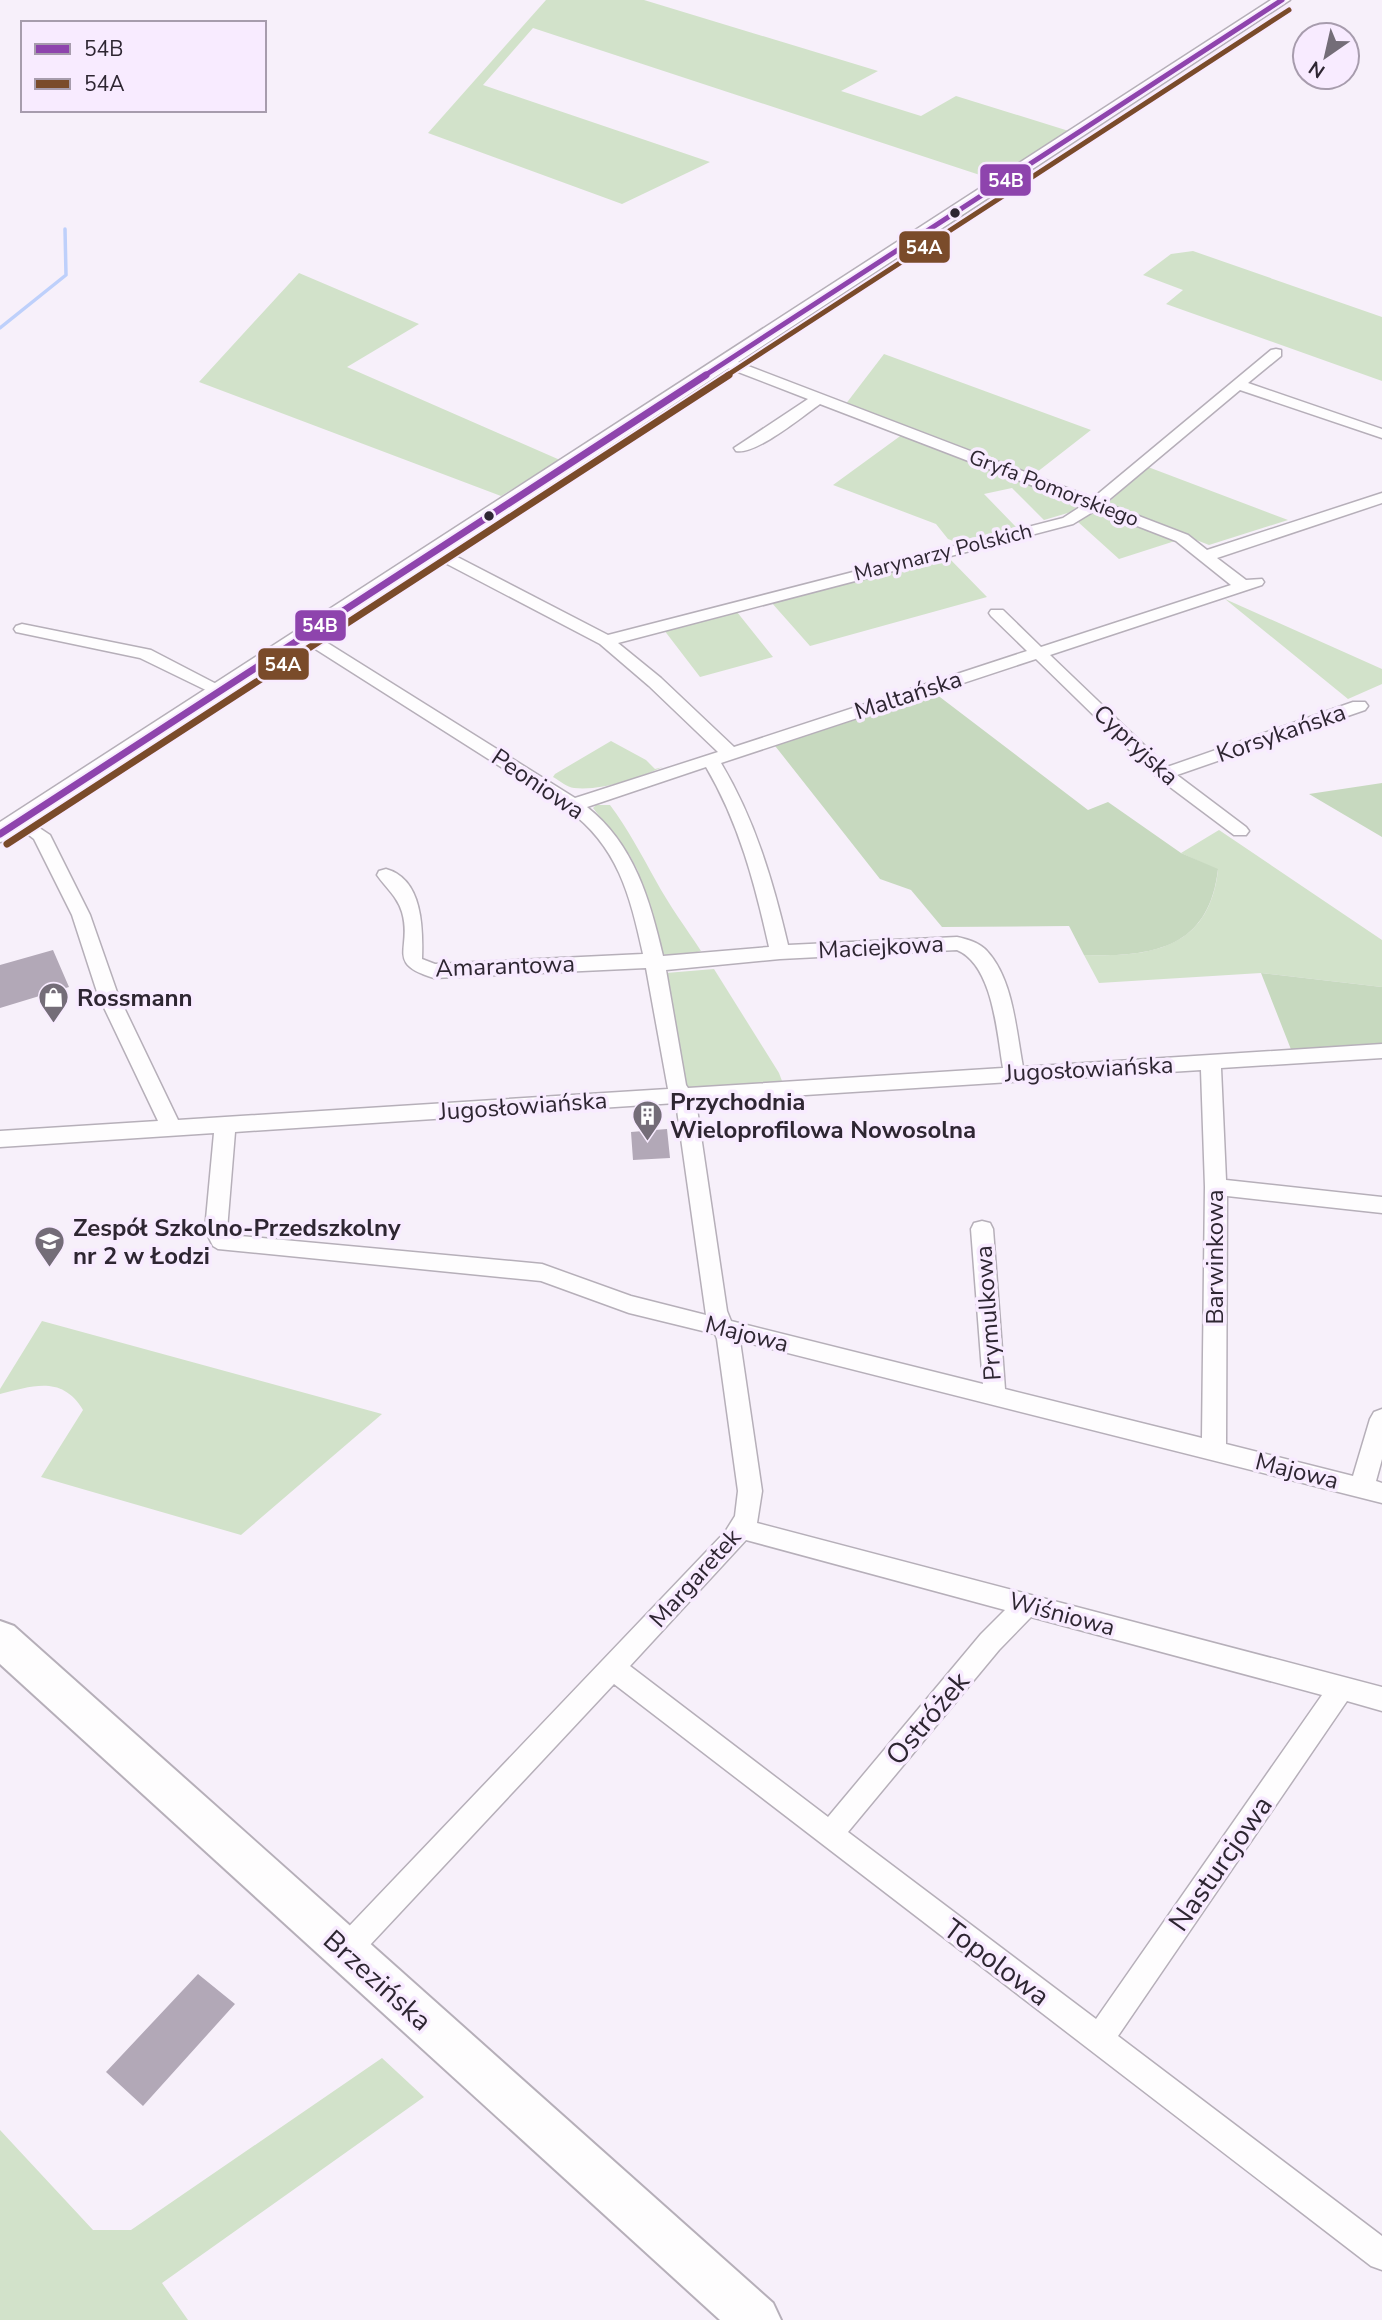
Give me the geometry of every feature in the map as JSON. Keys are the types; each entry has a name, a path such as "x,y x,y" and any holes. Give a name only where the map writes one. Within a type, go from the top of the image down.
{"main road":[{"name":"Brzezińska","path":"0,1639 756,2320"}],"street":[{"path":"0,834 1282,0"},
{"name":"Marynarzy Polskich","path":"606,640 1068,520 1095,504 1276,353"},
{"name":"Gryfa Pomorskiego","path":"725,362 1182,538 1206,556"},
{"path":"1239,385 1382,434"},
{"path":"741,448 756,441 819,398"},
{"path":"1206,556 1382,498"},
{"path":"434,551 606,640 729,752"},
{"name":"Maltańska","path":"573,804 1249,584 1206,556"},
{"name":"Cypryjska","path":"997,614 1164,774 1240,831"},
{"path":"22,629 143,654 220,690"},
{"name":"Peoniowa","path":"304,635 573,804 603,831 622,859 634,886 653,962 676,1085 682,1096"},
{"name":"Korsykańska","path":"1164,774 1359,706"},
{"path":"710,759 737,807 756,852 780,952"},
{"path":"20,821 41,835 49,850 55,868 81,915 108,995 172,1128"},
{"name":"Amarantowa","path":"386,875 398,886 411,905 414,929 413,961 426,969 653,962"},
{"name":"Maciejkowa","path":"653,962 673,964 780,952 957,943 980,956 989,969 1001,1007 1014,1073"},
{"name":"Jugosłowiańska","path":"0,1139 1382,1051"},
{"name":"Barwinkowa","path":"1211,1062 1216,1186 1214,1451"},
{"name":"Margaretek","path":"345,1951 741,1529 750,1505 750,1491 728,1339 716,1311 687,1104 682,1096"},
{"name":"Majowa","path":"225,1125 216,1230 221,1240 226,1242 542,1273 608,1298 1372,1490"},
{"path":"1216,1186 1382,1205"},
{"name":"Prymulkowa","path":"982,1229 995,1381 993,1396"},
{"path":"1372,1490 1382,1419"},
{"name":"Wiśniowa","path":"741,1529 1382,1699"},
{"name":"Ostróżek","path":"831,1834 990,1642 1026,1605"},
{"name":"Topolowa","path":"614,1667 626,1679 1382,2255"},
{"name":"Nasturcjowa","path":"1099,2039 1341,1688"}],"green space":[{"path":"546,0 644,0 878,71 841,91 921,116 956,96 1072,132 976,193 971,193 992,179 533,28 483,85 710,162 622,204 428,133"},
{"path":"1193,251 1382,317 1382,381 1166,304 1183,290 1143,275 1171,254"},
{"path":"299,273 419,324 347,367 560,460 501,496 199,382"},
{"path":"884,354 1091,430 1032,476 845,405"},
{"path":"903,434 1081,503 1071,512 1044,520 1012,488 984,494 1016,527 956,542 948,539 936,524 833,485"},
{"path":"1148,467 1288,520 1209,545 1110,506 1110,501"},
{"path":"1093,511 1101,511 1175,541 1119,559 1078,522"},
{"path":"947,556 987,597 810,646 771,602"},
{"path":"1225,599 1382,669 1382,684 1348,699"},
{"path":"737,612 773,657 700,677 664,630"},
{"path":"932,691 1088,810 1108,802 1181,853 1218,869 1212,896 1203,916 1190,932 1173,943 1154,950 1132,954 1084,955 1069,926 942,927 911,890 880,879 772,742"},
{"path":"611,741 646,760 655,769 663,767 596,788 571,787 553,777 555,774"},
{"path":"1382,783 1382,837 1309,794"},
{"path":"596,805 610,805 617,814 666,899 701,951 674,958 660,953 638,871 629,854 593,808"},
{"path":"1219,830 1382,940 1382,987 1261,973 1099,983 1084,955 1132,954 1153,950 1173,943 1189,932 1203,917 1212,896 1218,870 1181,853"},
{"path":"714,969 782,1081 697,1090 686,1087 666,973"},
{"path":"1261,973 1382,987 1382,1046 1292,1052"},
{"path":"42,1321 382,1414 241,1535 41,1477 83,1410 75,1399 56,1387 35,1386 0,1394 0,1389"},
{"path":"382,2058 424,2097 162,2283 188,2320 0,2320 0,2130 93,2230 131,2230"}],"building":[{"path":"53,950 69,987 0,1008 0,965"},
{"name":"Przychodnia Wieloprofilowa Nowosolna","path":"667,1129 670,1158 633,1160 631,1132"},
{"path":"198,1974 235,2004 143,2106 106,2072"}],"waterway":[{"path":"0,328 66,275 65,229"}],"transit line":[{"name":"54B","path":"0,834 1282,0"},
{"name":"54A","path":"7,844 1289,10"}],"place":[{"name":"Rossmann","path":"54,1025"},
{"name":"Przychodnia Wieloprofilowa Nowosolna","path":"647,1143"},
{"name":"Zespół Szkolno-Przedszkolny nr 2 w Łodzi","path":"50,1269"}]}
